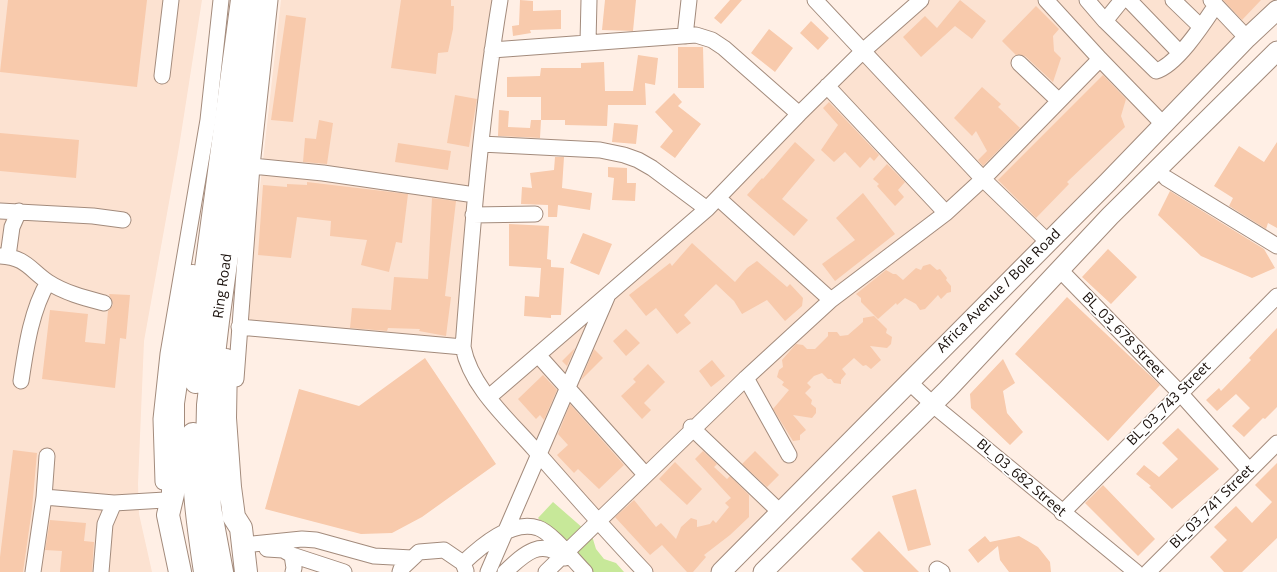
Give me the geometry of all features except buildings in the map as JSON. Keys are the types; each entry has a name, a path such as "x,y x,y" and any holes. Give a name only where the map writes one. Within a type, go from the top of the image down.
{"highway":[{"name":"Ring Road","path":"222,572 192,472 193,432 199,343 213,211 242,0"},
{"name":"Ring Road","path":"205,572 203,506 207,450 208,405 231,227 257,0"},
{"path":"180,572 166,507 173,494 173,403 188,292 209,194 221,160"},
{"path":"218,321 224,332 226,348 225,418 232,501 234,517 243,549"}],"main road":[{"name":"Africa Avenue / Bole Road","path":"721,572 908,381 1164,125 1247,38 1277,10"},
{"name":"Africa Avenue / Bole Road","path":"763,572 933,404 1061,271 1114,212 1277,51"}],"street":[{"path":"162,76 171,0"},
{"path":"44,497 166,507 161,419 168,354 208,120 221,0"},
{"path":"243,549 235,412 239,327 252,166 270,0"},
{"path":"500,0 492,50 475,195 463,348 471,373 489,397 594,518 645,572"},
{"path":"588,42 589,0"},
{"path":"685,36 689,0"},
{"path":"815,0 983,180 1048,242"},
{"path":"489,397 707,209 827,86 863,51 921,0"},
{"path":"1046,0 1100,60 1164,125"},
{"path":"1087,0 1104,21 1156,71 1160,70 1180,53 1201,27 1214,3 1247,38"},
{"path":"1104,21 1122,0"},
{"path":"1128,0 1180,53"},
{"path":"1173,0 1201,27"},
{"path":"492,50 696,35 712,40 724,48 799,114"},
{"path":"545,572 746,378 831,300 946,213 983,180 1100,60"},
{"path":"1019,63 1060,101"},
{"path":"827,86 946,213"},
{"path":"482,144 600,150 624,155 638,160 652,168 707,209"},
{"path":"252,166 323,173 475,195"},
{"path":"1166,178 1277,246"},
{"path":"718,198 831,300"},
{"path":"0,210 123,220"},
{"path":"19,211 12,227 4,256 31,266 48,282 77,296 104,302"},
{"path":"473,216 536,214"},
{"name":"BL_03_678 Street","path":"1061,271 1180,393 1249,470"},
{"path":"21,381 38,301 48,282"},
{"path":"488,572 609,293"},
{"name":"BL_03_743 Street","path":"1062,513 1277,296"},
{"path":"239,327 463,348"},
{"path":"538,355 643,472"},
{"path":"746,378 789,455"},
{"name":"BL_03_682 Street","path":"908,381 1062,513 1136,572"},
{"path":"545,572 690,427"},
{"path":"594,518 690,427"},
{"path":"690,427 780,512"},
{"name":"BL_03_741 Street","path":"1148,572 1277,443"},
{"path":"34,572 44,497 47,456"},
{"path":"101,572 105,524 114,503"},
{"path":"524,525 536,548"},
{"path":"400,572 401,569 419,552 444,550 465,567 476,550 511,527 524,525 539,528 568,554 585,572"},
{"path":"243,549 302,539 316,540 374,556 412,558"},
{"path":"505,572 523,556 536,548 553,550 564,557 577,572"},
{"path":"243,549 283,550 292,555 344,572"},
{"path":"292,555 294,568 293,572"}],"shaded area":[{"path":"0,0 202,0 179,147 144,341 138,484 139,514 152,572 0,572"},
{"path":"281,0 498,0 457,343 245,321"},
{"path":"928,0 1274,0 1247,38 718,572 652,572 492,406"}],"green space":[{"path":"553,502 592,536 596,549 604,559 616,563 624,572 593,572 585,567 538,518"}]}
